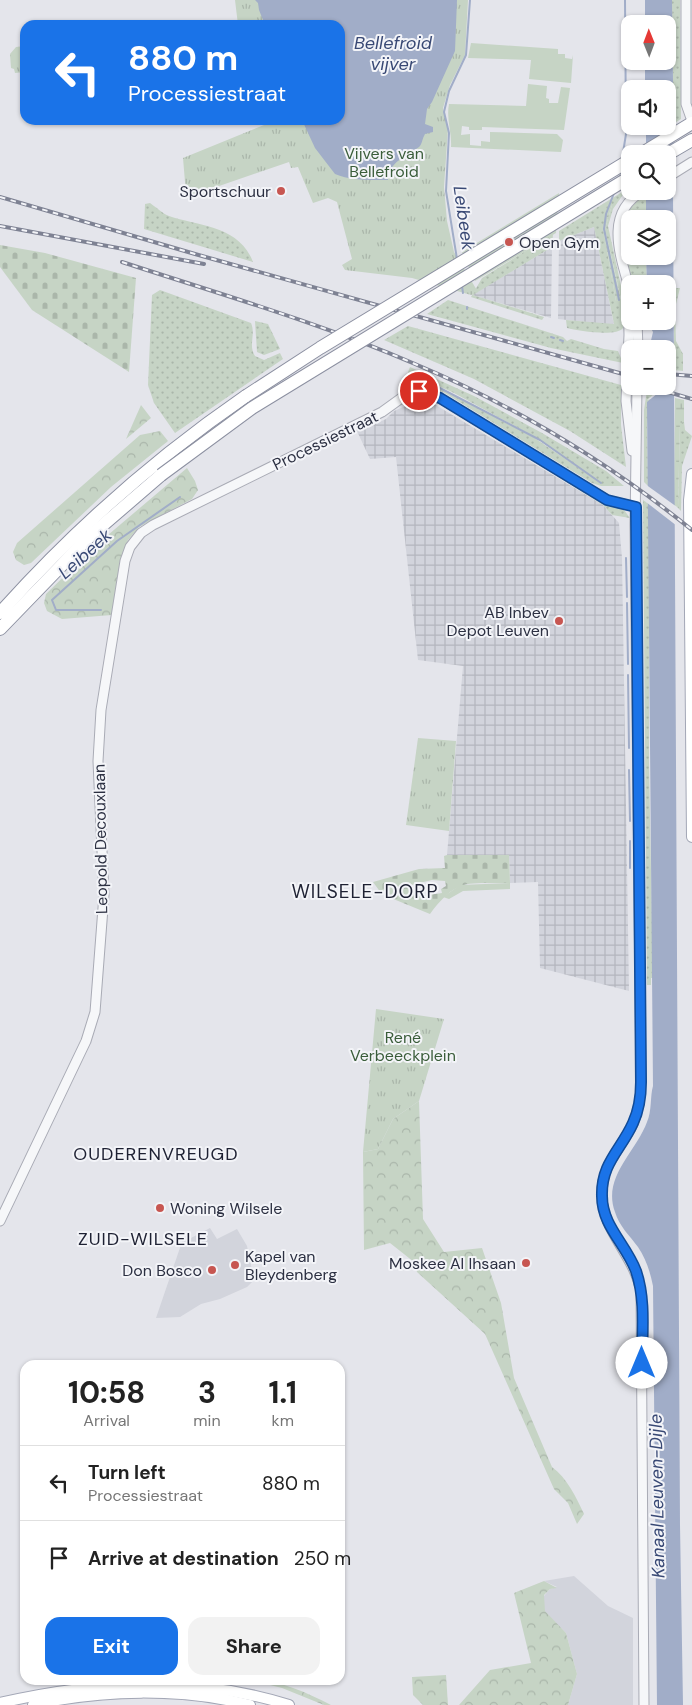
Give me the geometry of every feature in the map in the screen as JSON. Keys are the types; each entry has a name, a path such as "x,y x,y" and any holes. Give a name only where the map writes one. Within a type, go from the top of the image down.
{"highway":[{"path":"655,145 692,122"},
{"path":"676,149 692,140"},
{"path":"0,613 83,527 152,465 226,410 320,348 621,165"},
{"path":"0,629 89,536 161,475 238,418 294,381 621,182"}],"main road":[{"path":"692,474 689,500 692,837"},
{"path":"0,1703 58,1690 115,1685"},
{"path":"176,1685 218,1689 246,1701"},
{"path":"33,1705 77,1697 135,1693 166,1693 289,1705"}],"street":[{"path":"686,0 686,104 692,122"},
{"path":"676,172 692,162"},
{"path":"627,275 618,224 631,200"},
{"path":"629,330 626,401 635,468"},
{"name":"Processiestraat","path":"221,491 382,412 407,394 419,391 440,398 607,500 636,507"},
{"path":"637,395 635,468 641,1082 637,1113 625,1139 607,1165 602,1195 607,1222 634,1268 641,1292 644,1705"},
{"name":"Leopold Decouxlaan","path":"0,1221 86,1041 95,1012 104,895 98,744 105,681 125,561 130,547 141,533 153,525 221,491"}],"shaded area":[{"path":"594,227 614,325 558,319 559,241"},
{"path":"552,247 551,318 472,295"},
{"path":"424,398 603,505 619,523 622,558 629,991 540,968 538,882 510,883 509,855 447,855 463,666 418,660 396,457 370,459 356,429 371,422 373,425 386,419 394,411"},
{"name":"Don Bosco","path":"210,1228 217,1239 237,1229 247,1246 254,1280 247,1287 220,1299 201,1304 180,1317 156,1318 184,1236 191,1238"},
{"path":"574,1576 608,1606 633,1618 633,1705 568,1705 577,1674 566,1633 544,1611 544,1596 550,1589 557,1587 544,1581"}],"green space":[{"name":"Vijvers van Bellefroid","path":"235,0 468,0 465,55 450,85 443,108 448,129 444,187 447,221 454,252 478,292 471,295 412,278 345,270 342,265 352,259 337,202 328,198 313,203 298,167 291,168 289,162 196,194 186,194 183,158 264,125 345,125 345,20 237,20"},
{"path":"672,0 680,0 681,119 676,122 676,80 673,80 673,70 676,70 676,15 672,15"},
{"path":"471,43 558,49 558,54 565,54 565,58 572,59 573,55 571,83 529,79 531,60 468,58"},
{"path":"16,47 20,47 20,72 15,73 14,69 11,68 10,54"},
{"path":"528,84 547,86 546,98 549,99 549,103 558,103 561,87 570,88 564,130 482,127 482,130 469,130 469,127 462,126 461,135 470,134 470,145 481,146 481,141 490,142 490,132 557,134 563,140 561,152 451,147 448,115 449,104 526,106"},
{"name":"Open Gym","path":"559,193 556,233 475,281 462,252"},
{"path":"621,193 621,198 613,209 608,226 621,286 621,299 621,330 619,331 606,333 567,328 566,320 614,324 594,227 559,241 559,231","holes":["610,205 612,205 605,229 621,299 616,301 603,228"]},
{"path":"639,200 646,200 646,210 630,210"},
{"path":"150,203 169,216 205,225 228,234 247,250 253,262 144,229 145,204"},
{"path":"610,204 612,205 605,229 621,300 616,301 603,228"},
{"path":"553,234 552,247 473,295 544,317 542,320 471,297 482,278"},
{"path":"0,245 45,253 136,278 129,372 32,310 0,267"},
{"path":"628,265 646,265 647,275 630,275"},
{"path":"676,288 680,288 676,304"},
{"path":"160,290 251,323 253,331 252,348 255,356 264,360 280,353 283,359 175,433 154,403 148,385 152,295"},
{"path":"448,300 563,337 567,341 571,339 604,349 618,351 621,363 551,348 427,314"},
{"path":"255,321 268,324 280,349 264,355 257,352"},
{"path":"408,326 621,385 621,425 626,467 570,431 474,379 384,340"},
{"path":"674,330 676,330 676,340 674,340"},
{"path":"676,341 683,354 683,371 676,370"},
{"path":"410,367 474,396 606,471 624,486 601,486 592,483 443,392 419,384 408,372","holes":["412,374 454,393 535,437 601,483 533,437"]},
{"path":"646,395 653,395 647,400 651,399 647,424 648,486 644,482 644,410"},
{"path":"675,398 684,400 684,422 680,423 678,508 674,505"},
{"path":"141,405 151,418 126,439"},
{"path":"680,422 684,422 685,430 692,436 682,466 681,511 678,508"},
{"path":"160,431 168,441 111,487 31,563 24,565 16,560 13,552 17,543 140,435"},
{"path":"529,457 604,502 624,510 630,518 612,515 603,505"},
{"path":"187,468 198,490 192,499 139,527 128,540 121,559 112,615 62,619 47,611 44,603 46,594 95,546"},
{"path":"643,500 649,504 649,763 653,978 651,978 651,985 647,985"},
{"path":"418,738 456,741 449,831 406,825"},
{"path":"509,855 510,883 473,883 456,888 430,914 386,896 386,893 381,893 373,882 419,869 445,868 444,856","holes":["432,880 445,881 446,886 441,889 442,893 414,897 411,885"]},
{"path":"510,883 510,889 463,891 449,899 443,897 460,885"},
{"name":"René Verbeeckplein","path":"376,1009 444,1019 419,1101 393,1119 378,1149 363,1152"},
{"path":"419,1101 423,1219 444,1252 482,1248 501,1303 514,1378 552,1467 567,1482 584,1514 577,1524 568,1503 554,1489 485,1334 417,1272 414,1262 390,1243 364,1250 363,1152 378,1149 393,1119"},
{"path":"544,1581 557,1588 550,1589 544,1595 545,1611 566,1633 577,1674 568,1705 459,1705 490,1670 531,1663 514,1593"},
{"path":"446,1675 448,1705 423,1705 413,1695 412,1677"},
{"path":"270,1685 285,1685 331,1705 324,1705"}],"water":[{"name":"Bellefroid vijver","path":"255,0 457,0 455,51 427,109 425,124 433,127 433,132 425,134 420,146 394,164 388,180 354,179 335,174 315,148 304,125 345,125 345,20 263,20 258,3"},
{"path":"645,0 672,0 672,15 645,15"},
{"path":"645,70 673,70 673,80 645,80"},
{"path":"646,135 674,135 674,145 646,145"},
{"path":"646,200 673,200 673,210 646,210"},
{"path":"646,265 673,265 673,275 647,275"},
{"path":"652,330 674,330 674,340 651,340"},
{"name":"Kanaal Leuven-Dijle","path":"656,395 674,395 680,1525 683,1705 657,1705 653,1286 649,1270 638,1247 619,1222 612,1199 613,1187 622,1165 649,1118 653,1086 647,402"}],"pier":[{"path":"645,484 677,507 677,526 646,502"}],"waterway":[{"name":"Leibeek","path":"457,259 446,191 449,133 444,112 449,91 466,55 470,0"},
{"path":"624,145 626,134 625,0"},
{"path":"614,193 606,214 604,229 619,300"},
{"name":"Leibeek","path":"462,286 463,293"},
{"path":"413,374 540,440 601,483"},
{"name":"Leibeek","path":"101,610 56,610 52,600 117,541 180,497"},
{"path":"626,558 627,597"},
{"path":"627,603 628,664"},
{"path":"628,675 629,748"},
{"path":"629,770 630,821"},
{"path":"630,841 630,868"}],"railway":[{"path":"0,197 195,254 621,373"},
{"path":"0,226 204,264"},
{"path":"122,262 343,335 452,380 560,437 627,481 692,530"},
{"path":"676,375 692,376"},
{"path":"676,394 692,399"}],"place":[{"name":"Sportschuur","path":"281,191"},
{"name":"Open Gym","path":"509,242"},
{"name":"AB Inbev Depot Leuven","path":"559,621"},
{"name":"Woning Wilsele","path":"160,1208"},
{"name":"Moskee Al Ihsaan","path":"526,1263"},
{"name":"Kapel van Bleydenberg","path":"235,1265"},
{"name":"Don Bosco","path":"212,1270"}],"district":[{"name":"WILSELE-DORP","path":"365,891"},
{"name":"OUDERENVREUGD","path":"156,1154"},
{"name":"ZUID-WILSELE","path":"143,1239"}],"route":[{"path":"419,391 440,398 607,500 622,506 636,507 641,1082 637,1113 625,1139 616,1149 607,1165 602,1185 602,1195 607,1222 628,1255 639,1281 642,1309 642,1363"}]}
